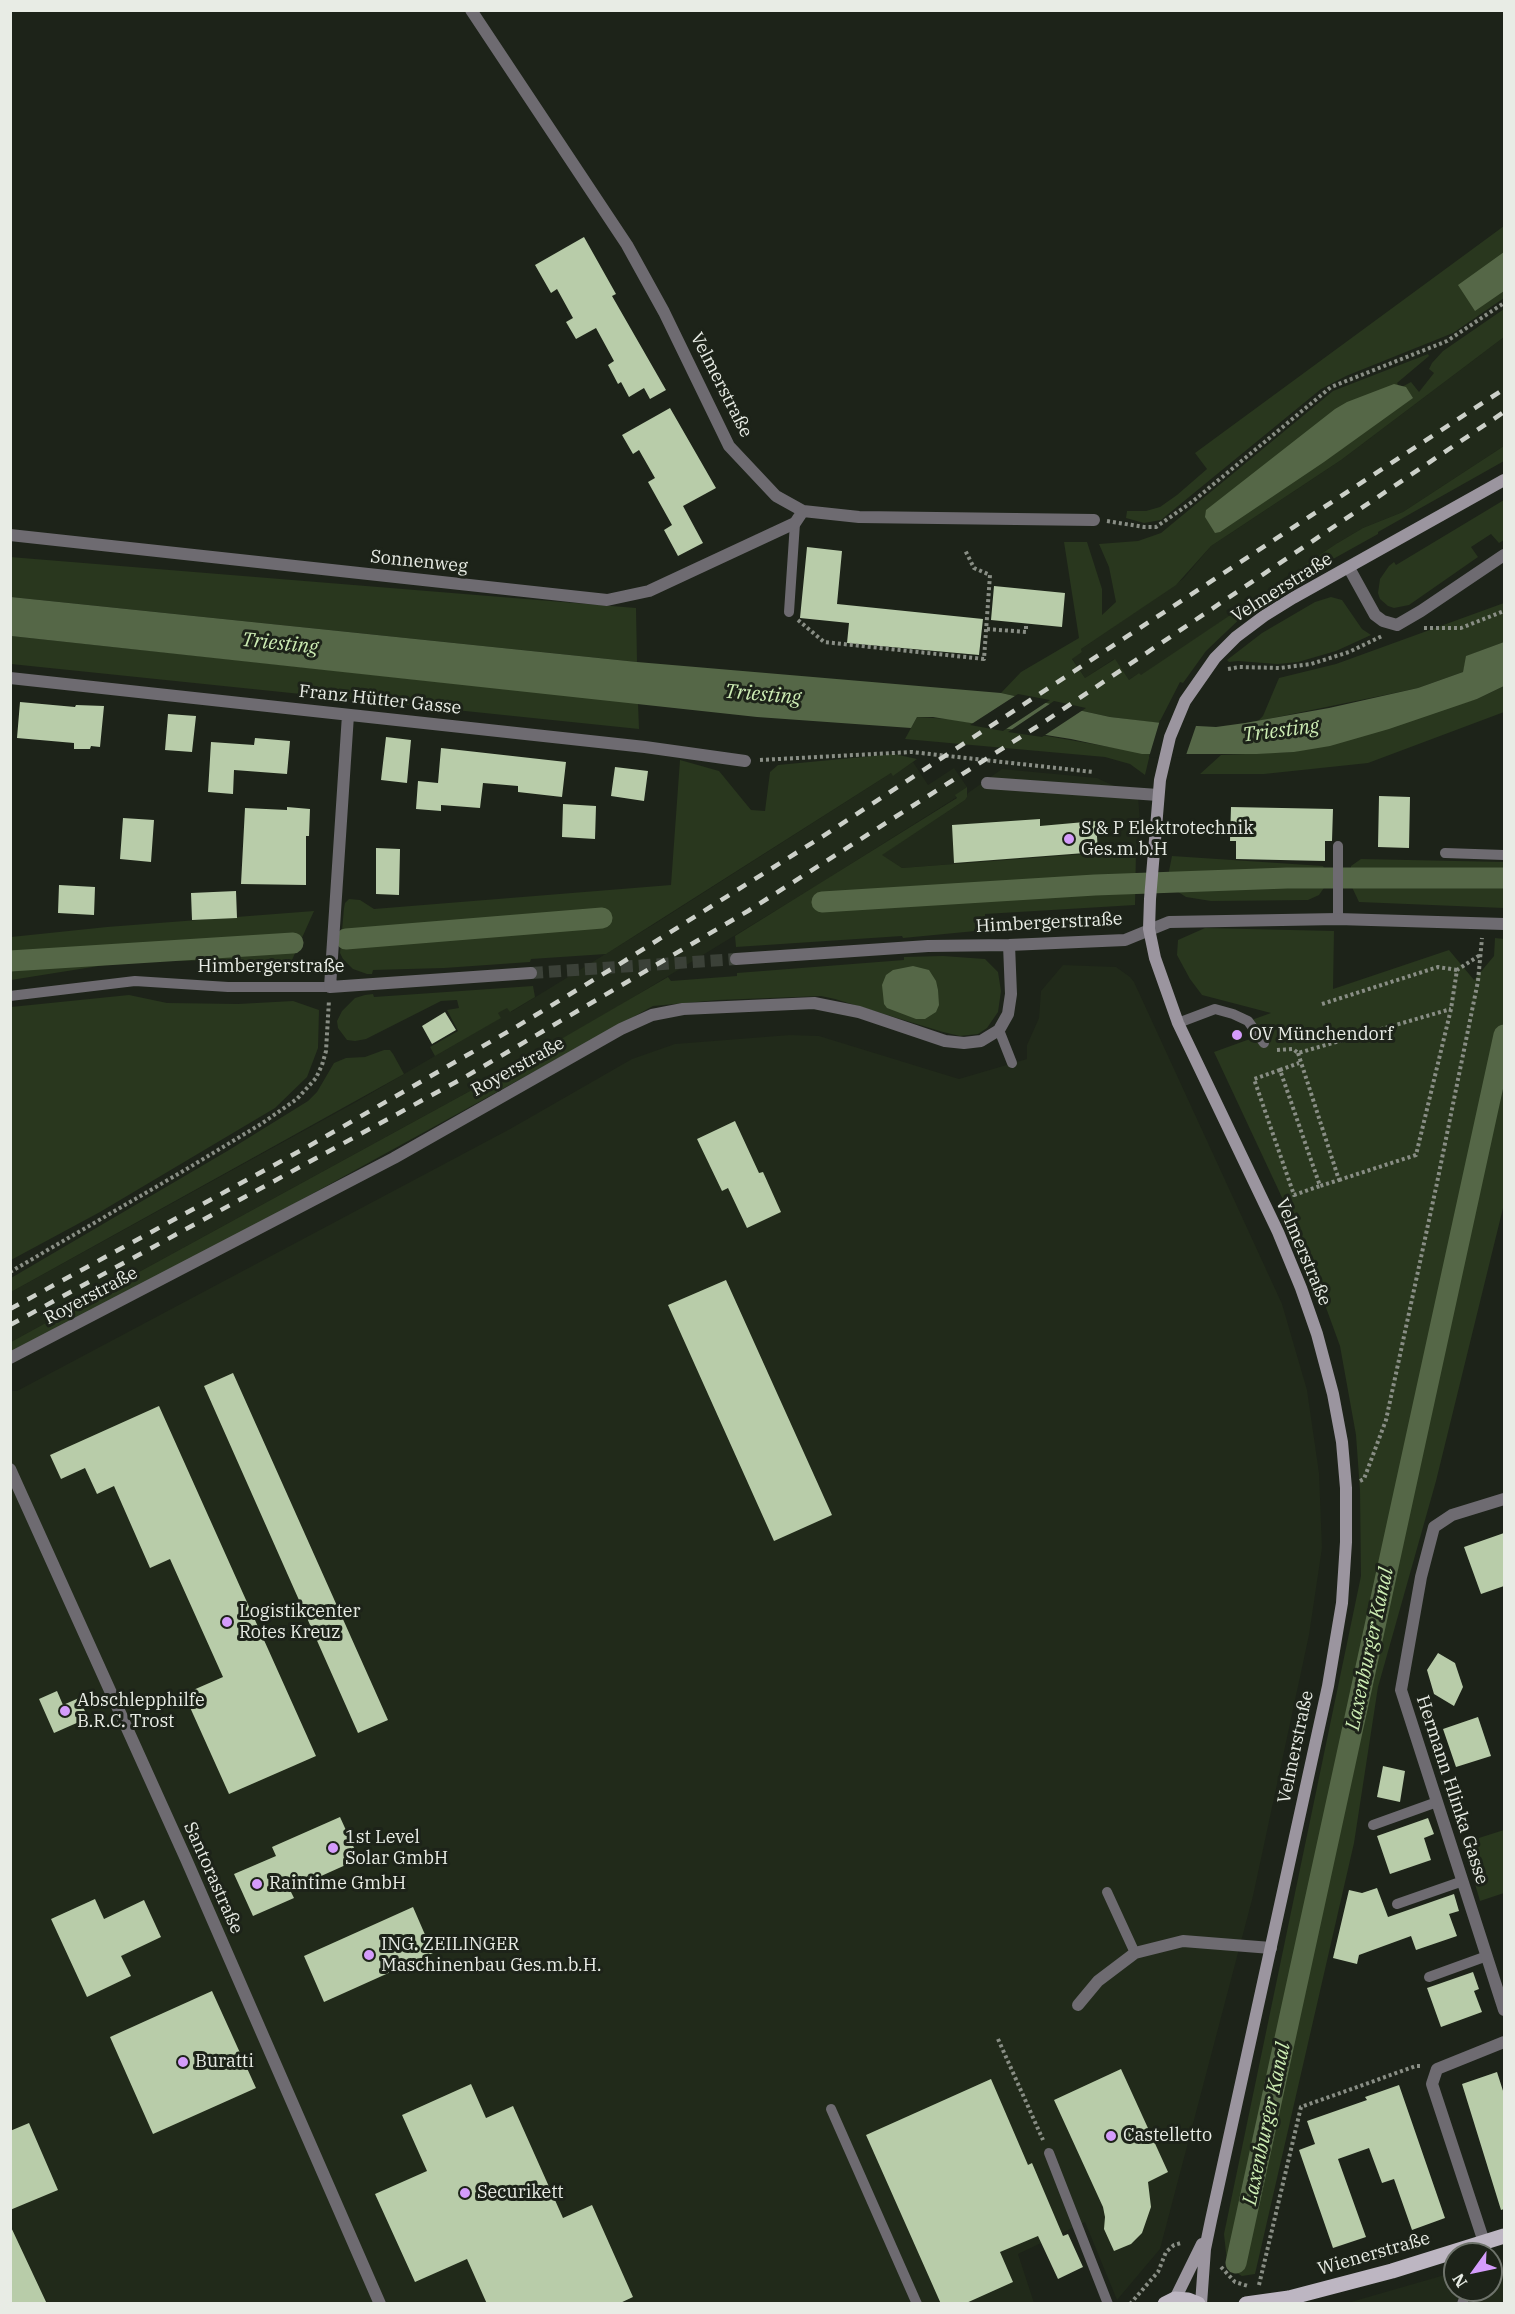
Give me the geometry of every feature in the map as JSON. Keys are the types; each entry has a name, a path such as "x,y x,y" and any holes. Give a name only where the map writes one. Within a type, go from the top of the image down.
{"main road":[{"name":"Wienerstraße","path":"1246,2304 1283,2301 1443,2258"},
{"path":"1170,2301 1188,2300 1199,2304"}],"street":[{"name":"Velmerstraße","path":"471,10 627,245 664,312 729,446 776,496 803,511 860,517 1094,520"},
{"name":"Velmerstraße","path":"1199,2304 1210,2220 1332,1665 1342,1603 1346,1542 1346,1488 1342,1442 1333,1394 1317,1334 1301,1288 1278,1232 1178,1023 1155,958 1149,929 1160,780 1168,744 1185,701 1215,658 1250,626 1293,598 1504,480"},
{"path":"795,523 803,511"},
{"name":"Sonnenweg","path":"10,535 607,600 649,591 795,523"},
{"path":"1349,568 1375,615 1383,621 1397,625 1504,555"},
{"name":"Franz Hütter Gasse","path":"10,678 645,747 745,761"},
{"path":"330,987 348,715"},
{"path":"987,783 1158,795"},
{"name":"Himbergerstraße","path":"736,959 928,946 1009,945 1125,939 1169,922 1338,919 1504,924"},
{"path":"999,1030 1008,1014 1011,994 1009,945"},
{"name":"Himbergerstraße","path":"330,987 531,973"},
{"name":"Royerstraße","path":"10,1358 394,1158 621,1029 652,1015 683,1009 814,1003 859,1012 945,1041 964,1043 981,1041 999,1030"},
{"name":"Santorastraße","path":"10,1469 186,1859 380,2304"},
{"name":"Hermann Hlinka Gasse","path":"1504,1499 1452,1515 1434,1527 1421,1577 1401,1690 1504,2010"},
{"path":"1078,2005 1098,1982 1135,1953 1183,1941 1271,1948"},
{"path":"1479,2242 1432,2084 1437,2069 1504,2042"},
{"name":"Velmerstraße","path":"1170,2301 1200,2248 1210,2220"}],"lane":[{"path":"789,612 795,523"},
{"path":"1338,846 1338,919"},
{"path":"1445,853 1499,855"},
{"name":"Himbergerstraße","path":"10,996 135,981 228,987 330,987"},
{"path":"1178,1023 1215,1009 1248,1021 1264,1043"},
{"path":"999,1030 1012,1064"},
{"path":"1373,1825 1437,1802"},
{"path":"1397,1904 1463,1881"},
{"path":"1107,1892 1135,1953"},
{"path":"1429,1977 1487,1956"},
{"path":"831,2109 917,2304"},
{"path":"1049,2153 1108,2304"}],"path":[{"path":"1094,520 1156,527 1192,502 1331,387 1447,341 1504,303"},
{"path":"789,612 824,642 984,659 990,575 974,568 965,550"},
{"path":"1223,672 1233,667 1280,669 1311,664 1373,642 1397,625 1427,629 1461,628 1504,611"},
{"path":"987,629 1026,632 1026,624"},
{"path":"745,761 912,752 1100,773"},
{"path":"1322,1004 1438,967 1457,970 1480,954 1478,981 1386,1420 1364,1479 1346,1488"},
{"path":"1299,1063 1254,1079 1294,1195 1416,1155 1451,1009 1457,970"},
{"path":"10,1272 185,1170 261,1124 297,1099 316,1078 322,1065 328,1037 330,987"},
{"path":"1298,1053 1451,1009"},
{"path":"1264,1043 1270,1051 1293,1049 1298,1053 1299,1063 1339,1180"},
{"path":"1280,1070 1320,1186"},
{"path":"998,2039 1049,2153"},
{"path":"1259,2285 1301,2107 1416,2066 1437,2069"},
{"path":"1128,2304 1158,2272 1166,2252 1174,2245 1181,2243"},
{"path":"1219,2260 1221,2269 1235,2282 1248,2286 1265,2285"}],"shaded area":[{"path":"1504,226 1504,298 1453,333 1346,376 1321,389 1161,520 1144,523 1126,518 1127,511 1146,511 1160,507 1177,495 1207,469 1195,453"},
{"path":"1504,309 1504,337 1341,460 1211,546 1176,585 1081,649 1082,652 1072,659 1085,678 1115,659 1129,680 1139,673 1141,675 1336,544 1363,528 1403,512 1504,446 1504,461 1290,583 1247,612 1206,651 1183,683 1180,682 1159,723 1110,717 1001,693 1021,672 1079,638 1064,542 1087,542 1102,589 1102,615 1116,602 1109,567 1099,544 1138,541 1161,533 1333,391 1428,354 1429,356 1397,383 1400,388 1411,382 1419,392 1434,373 1429,369 1432,363 1443,351"},
{"path":"1504,337 1504,446 1403,512 1363,528 1336,544 1141,676 1139,673 1129,680 1114,659 1085,678 1072,658 1082,652 1081,649 1183,579 1211,546 1341,460"},
{"path":"1504,500 1504,540 1499,543 1491,534 1471,547 1478,557 1409,605 1394,608 1380,599 1378,593 1380,579 1394,562 1396,565"},
{"path":"10,557 636,608 637,662 11,597"},
{"path":"1331,597 1342,600 1362,629 1371,635 1336,651 1298,662 1277,664 1229,662 1227,660 1262,633 1315,602"},
{"path":"1504,603 1504,642 1467,656 1463,672 1418,688 1258,721 1263,716 1279,678 1336,664"},
{"path":"11,636 638,703 639,729 11,664"},
{"path":"1504,686 1504,712 1368,763 1264,774 1200,774 1221,755 1294,752 1477,699"},
{"path":"917,717 950,719 1150,754 1145,775 1130,764 1105,757 905,739"},
{"path":"894,754 917,759 893,776 891,773 606,954 444,968 373,970 372,974 367,974 353,969 340,953 344,908 349,899 360,900 374,909 671,885 680,760 719,771 751,810 765,811 770,772 778,765"},
{"path":"913,762 928,785 954,768 967,787 956,795 957,797 816,886 619,1006 492,1079 11,1342 11,1292 356,1102 500,1018 498,1013 507,1007 511,1012 656,923 891,773 894,775"},
{"path":"1002,769 1097,778 1138,797 1140,820 1136,850 902,868 881,855 965,800 968,793"},
{"path":"967,787 965,800 882,855 902,868 1136,850 1135,905 985,914 986,930 903,938 902,936 736,947 735,936 957,798 955,795"},
{"path":"1172,856 1323,866 1326,872 1326,885 1319,895 1308,900 1211,901 1186,897 1175,890 1168,876"},
{"path":"1361,859 1504,862 1504,908 1359,902 1350,883 1351,866"},
{"path":"314,911 292,960 130,961 11,980 11,937"},
{"path":"1205,928 1334,931 1333,989 1449,950 1474,980 1494,956 1495,938 1504,939 1504,1204 1436,1481 1378,1687 1354,1843 1255,2274 1242,2276 1230,2269 1227,2262 1224,2234 1361,1576 1360,1490 1356,1435 1340,1346 1300,1236 1214,1052 1250,1039 1246,1022 1271,1013 1202,995 1177,955 1178,940"},
{"path":"943,956 985,959 998,972 1001,991 998,1012 987,1028 978,1034 960,1036 943,1032 821,996 718,1000 653,1006 272,1216 11,1354 11,1342 492,1079 668,977 671,981 737,976 737,973 904,960 904,957"},
{"path":"1063,965 1116,967 1134,982 1282,1304 1307,1390 1319,1473 1322,1548 1309,1635 1253,1896 1160,2249 1117,2300 1085,2222 1018,2254 1034,2303 11,2304 11,1391 17,1391 510,1129 632,1059 675,1044 790,1035 819,1036 959,1079 1027,1059 1027,1045 1039,1018 1041,991"},
{"path":"533,986 535,997 510,1012 507,1008 498,1013 501,1018 435,1056 430,1047 458,1031 447,1010 459,1008 457,1000 441,1001 366,1039 347,1040 338,1028 337,1021 342,1011 355,998 365,995 373,994 374,997"},
{"path":"129,995 167,1003 238,1004 293,1001 319,1010 318,1048 307,1077 275,1108 100,1212 11,1260 11,1007"},
{"path":"390,1050 404,1074 11,1292 11,1278 308,1101 317,1092 334,1063 346,1058 365,1057"},
{"path":"1504,1830 1504,1893 1480,1901 1463,1843"},
{"path":"1443,2275 1443,2302 1503,2302 1503,2278 1504,2284 1504,2303 1344,2304"}],"water":[{"path":"1504,252 1504,291 1475,311 1458,285"},
{"path":"1394,384 1406,387 1413,398 1324,462 1220,532 1215,533 1205,517 1206,510 1335,409"},
{"name":"Triesting","path":"11,597 637,662 1001,693 1110,717 1179,725 1216,727 1245,723 1329,708 1418,688 1463,672 1466,656 1504,642 1504,686 1477,699 1330,746 1294,752 1257,754 1142,754 1071,739 933,717 917,717 911,728 757,717 11,636"},
{"path":"913,966 929,970 936,981 939,1005 936,1012 925,1019 916,1019 887,1008 884,1004 882,985 886,975 893,970"}],"pier":[{"path":"1018,694 1050,700 1003,731 970,725"},
{"path":"1054,701 1086,708 1042,737 1008,732"},
{"path":"1160,720 1197,723 1185,758 1149,757"}],"building":[{"path":"584,237 616,294 612,296 666,390 650,399 644,388 629,397 621,382 618,384 608,365 614,361 596,328 576,339 566,322 573,318 557,289 551,293 535,265"},
{"path":"670,408 716,488 683,506 703,543 678,556 664,530 672,525 648,482 655,478 639,450 633,454 622,435"},
{"path":"807,547 842,551 837,604 983,619 979,655 847,643 849,623 800,618"},
{"path":"994,586 1065,593 1062,627 991,620"},
{"path":"20,702 75,707 76,705 104,706 100,747 74,749 74,743 17,738"},
{"path":"168,714 196,716 192,752 165,750"},
{"path":"386,737 411,740 407,783 381,780"},
{"path":"255,738 290,741 287,774 234,770 233,794 208,792 211,742 254,745"},
{"path":"441,748 566,762 562,797 518,792 518,786 483,783 480,808 441,805 441,811 416,809 418,781 438,783"},
{"path":"615,767 648,771 644,801 611,796"},
{"path":"1379,796 1410,797 1409,848 1378,847"},
{"path":"563,804 596,806 595,839 562,837"},
{"path":"287,807 310,809 309,836 306,836 306,885 241,884 245,808 287,810"},
{"path":"1231,807 1333,809 1332,841 1325,841 1325,861 1236,859 1236,841 1230,841"},
{"path":"123,818 154,820 151,862 120,859"},
{"path":"1040,819 1040,826 1096,821 1098,852 954,863 952,825"},
{"path":"376,848 400,849 399,895 376,894"},
{"path":"59,885 95,887 94,915 58,913"},
{"path":"236,891 237,918 192,920 191,893"},
{"path":"445,1012 456,1030 432,1044 422,1026"},
{"path":"735,1121 759,1173 763,1172 781,1212 747,1228 728,1188 722,1191 697,1139"},
{"path":"726,1280 832,1515 774,1541 668,1305"},
{"path":"233,1373 388,1720 358,1733 204,1386"},
{"name":"Logistikcenter Rotes Kreuz","path":"159,1406 316,1756 229,1794 184,1694 223,1677 170,1559 150,1568 114,1486 97,1494 85,1468 61,1479 50,1455"},
{"path":"1504,1533 1504,1586 1481,1594 1464,1547"},
{"path":"1438,1653 1455,1663 1463,1687 1454,1706 1434,1694 1427,1670"},
{"name":"Abschlepphilfe B.R.C. Trost","path":"57,1691 63,1705 79,1698 88,1718 54,1733 39,1699"},
{"path":"1478,1717 1491,1756 1456,1767 1443,1729"},
{"path":"1383,1766 1405,1771 1400,1802 1377,1797"},
{"path":"340,1817 359,1859 290,1890 294,1898 253,1916 234,1874 276,1856 272,1847"},
{"path":"1428,1818 1434,1834 1424,1838 1431,1860 1390,1874 1377,1836"},
{"path":"1377,1888 1388,1917 1454,1894 1459,1911 1449,1914 1457,1936 1416,1950 1411,1936 1359,1955 1357,1964 1333,1958 1349,1890 1362,1893"},
{"path":"95,1899 104,1919 144,1900 161,1937 121,1956 131,1976 87,1997 51,1919"},
{"name":"ING. ZEILINGER Maschinenbau Ges.m.b.H.","path":"413,1907 433,1953 324,2002 304,1956"},
{"path":"1473,1972 1479,1989 1474,1991 1482,2012 1441,2027 1427,1988"},
{"name":"Buratti","path":"212,1991 256,2088 153,2134 110,2037"},
{"name":"Castelletto","path":"1121,2069 1168,2172 1148,2182 1151,2207 1142,2233 1131,2244 1114,2251 1104,2229 1103,2207 1054,2100"},
{"path":"1497,2072 1504,2094 1504,2209 1501,2210 1462,2084"},
{"path":"991,2079 1028,2165 1032,2163 1063,2236 1068,2234 1083,2267 1058,2279 1038,2236 1000,2252 1013,2282 964,2304 941,2304 866,2135"},
{"name":"Securikett","path":"471,2084 486,2118 513,2106 563,2218 592,2205 633,2297 618,2304 487,2304 467,2259 415,2282 375,2194 427,2171 402,2115"},
{"path":"1399,2085 1445,2218 1412,2230 1394,2179 1382,2183 1369,2148 1338,2159 1366,2237 1333,2248 1299,2150 1315,2144 1307,2121 1367,2100 1365,2097"},
{"path":"29,2123 58,2190 10,2210 10,2131"},
{"path":"10,2225 47,2304 10,2304"}],"waterway":[{"path":"822,902 1095,885 1287,878 1504,878"},
{"path":"346,939 602,918"},
{"path":"10,961 293,943"},
{"name":"Laxenburger Kanal","path":"1236,2263 1504,1035"}],"tunnel":[{"path":"531,973 736,959"}],"railway":[{"path":"10,1309 309,1146 516,1027 618,965 820,838 1504,389"},
{"path":"10,1325 465,1077 748,911 1044,722 1504,412"}],"place":[{"name":"S & P Elektrotechnik Ges.m.b.H","path":"1069,839"},
{"name":"OV Münchendorf","path":"1237,1035"},
{"name":"Logistikcenter Rotes Kreuz","path":"227,1622"},
{"name":"Abschlepphilfe B.R.C. Trost","path":"65,1711"},
{"name":"1st Level Solar GmbH","path":"333,1848"},
{"name":"Raintime GmbH","path":"257,1884"},
{"name":"ING. ZEILINGER Maschinenbau Ges.m.b.H.","path":"369,1955"},
{"name":"Buratti","path":"183,2062"},
{"name":"Castelletto","path":"1111,2136"},
{"name":"Securikett","path":"465,2193"}]}
